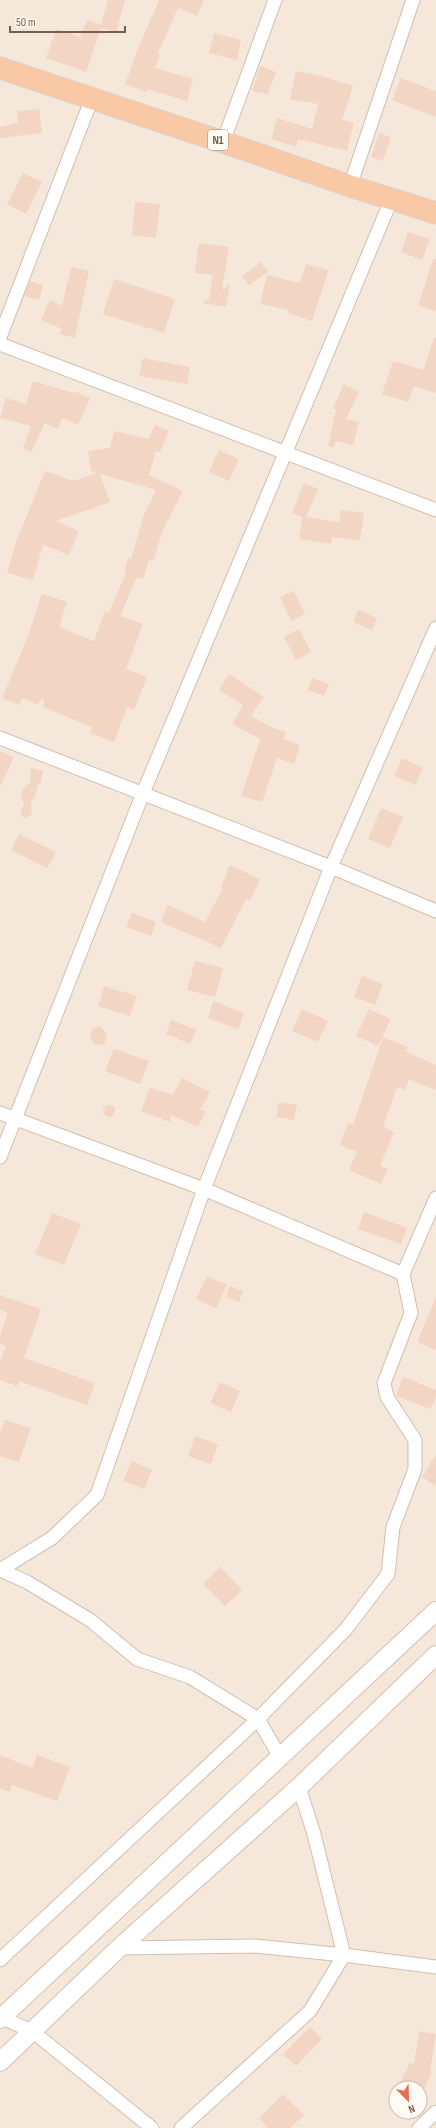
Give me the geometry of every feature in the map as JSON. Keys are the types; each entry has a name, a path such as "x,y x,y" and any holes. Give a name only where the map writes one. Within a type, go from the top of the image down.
{"highway":[{"name":"N1","path":"0,68 350,186 436,213"}],"main road":[{"path":"0,2018 436,1611"},
{"path":"0,2062 119,1948 299,1787 436,1655"}],"street":[{"path":"223,142 275,0"},
{"path":"350,186 412,0"},
{"path":"0,338 92,98"},
{"path":"0,1157 143,792 392,198"},
{"path":"0,344 436,510"},
{"path":"0,1570 52,1538 97,1495 204,1189 331,867 436,628"},
{"path":"0,738 143,792 331,867 436,911"},
{"path":"0,1113 204,1189 403,1274"},
{"path":"0,1960 258,1719 346,1629 388,1574 393,1527 415,1469 415,1440 387,1397 384,1383 411,1314 403,1274 436,1198"},
{"path":"0,1570 27,1582 90,1620 137,1659 190,1677 258,1719 280,1757"},
{"path":"181,2128 310,2011 344,1955 314,1834 299,1787"},
{"path":"119,1948 255,1946 344,1955 436,1967"},
{"path":"0,2018 32,2031 152,2128"},
{"path":"419,2128 436,2112"}],"shaded area":[{"path":"0,0 436,0 436,2128 0,2128"}],"building":[{"path":"108,0 125,0 116,32 101,28 86,72 46,58 56,29 80,37 87,20 101,25"},
{"path":"159,0 204,0 197,16 178,8 158,53 160,54 155,68 193,79 187,101 148,89 146,92 125,84 139,46"},
{"path":"214,33 241,40 237,60 209,53"},
{"path":"260,66 276,72 268,94 252,91"},
{"path":"296,71 318,75 353,86 342,120 354,123 347,151 298,139 296,147 271,139 277,118 312,129 318,104 290,99"},
{"path":"401,78 436,91 436,117 392,100"},
{"path":"39,109 42,133 0,138 0,127 18,123 17,111"},
{"path":"379,133 391,137 383,161 371,157"},
{"path":"23,173 42,182 26,214 7,204"},
{"path":"135,202 160,204 156,238 132,235"},
{"path":"408,232 430,239 422,260 401,252"},
{"path":"199,243 229,247 222,290 230,284 226,307 203,303 209,299 213,275 195,273"},
{"path":"433,259 436,259 436,311 418,306"},
{"path":"261,262 268,272 249,285 242,276"},
{"path":"306,264 329,270 312,321 288,313 289,310 260,304 267,275 300,283"},
{"path":"71,267 89,271 75,338 60,334 62,329 41,320 50,300 62,306"},
{"path":"114,279 175,299 164,333 103,314"},
{"path":"30,281 43,285 39,300 24,296"},
{"path":"434,338 436,338 436,393 414,386 408,402 382,394 393,361 423,370"},
{"path":"143,358 190,367 187,384 139,376"},
{"path":"33,381 73,393 74,391 90,398 78,425 62,418 58,429 45,423 31,452 23,448 31,426 0,418 6,398 26,404"},
{"path":"344,384 359,392 346,419 359,422 353,445 336,441 333,448 328,446 336,410 333,408"},
{"path":"155,425 169,431 160,452 156,451 149,475 183,491 162,532 154,560 149,559 143,579 137,577 120,616 143,624 126,669 147,677 134,710 127,707 114,742 90,733 92,727 43,707 44,700 41,699 38,705 22,698 19,705 2,698 28,636 42,594 67,602 59,627 94,641 105,611 109,612 126,573 124,572 128,558 131,559 143,517 156,490 100,474 110,502 56,521 79,531 69,555 43,545 33,580 7,573 16,542 45,471 73,481 97,473 91,471 88,451 110,448 114,431 149,439"},
{"path":"219,450 239,459 229,481 209,472"},
{"path":"304,483 318,489 306,517 339,522 341,510 364,513 360,540 332,537 331,544 299,539 303,517 292,513"},
{"path":"294,591 305,614 291,621 280,597"},
{"path":"358,610 377,618 372,630 353,622"},
{"path":"299,629 311,652 296,660 284,637"},
{"path":"229,674 264,697 251,716 273,728 286,732 283,739 300,745 294,764 277,758 262,802 241,796 260,739 232,724 243,705 219,690"},
{"path":"312,678 329,684 324,696 308,690"},
{"path":"0,751 14,757 0,787"},
{"path":"402,758 423,768 415,785 394,776"},
{"path":"31,768 43,771 40,785 38,784 35,797 31,801 32,813 30,816 24,818 20,813 24,804 21,794 22,790 30,782"},
{"path":"381,808 403,817 390,848 368,839"},
{"path":"19,834 56,852 47,868 11,850"},
{"path":"230,865 260,879 250,900 246,899 221,948 161,922 168,905 205,922 223,888 221,887"},
{"path":"132,913 156,922 151,936 126,927"},
{"path":"195,961 223,968 215,997 187,990"},
{"path":"362,976 383,984 375,1005 354,997"},
{"path":"104,986 137,996 130,1016 98,1006"},
{"path":"213,1001 244,1013 238,1029 208,1018"},
{"path":"302,1009 328,1021 318,1042 292,1031"},
{"path":"369,1009 391,1019 378,1046 356,1036"},
{"path":"171,1020 196,1030 190,1044 166,1034"},
{"path":"100,1026 107,1035 104,1045 94,1044 90,1036 93,1029"},
{"path":"383,1037 408,1047 406,1052 436,1065 436,1090 409,1079 405,1090 397,1087 383,1127 394,1132 380,1166 388,1169 381,1184 349,1170 357,1152 340,1145 348,1123 353,1125"},
{"path":"114,1049 149,1061 140,1084 105,1071"},
{"path":"182,1078 210,1092 200,1110 206,1111 198,1127 171,1115 170,1122 141,1111 150,1088 173,1095"},
{"path":"279,1102 297,1105 294,1120 276,1117"},
{"path":"107,1105 111,1105 115,1111 111,1117 107,1117 103,1113 103,1109"},
{"path":"364,1212 407,1228 401,1244 358,1229"},
{"path":"52,1213 81,1224 64,1265 35,1254"},
{"path":"207,1276 227,1285 216,1308 196,1299"},
{"path":"230,1286 243,1291 239,1302 226,1297"},
{"path":"0,1295 41,1309 24,1358 95,1383 87,1405 19,1381 17,1386 0,1380 0,1362 6,1346 0,1344 0,1336 8,1313 0,1310"},
{"path":"436,1297 436,1350 417,1342"},
{"path":"403,1377 436,1390 436,1396 431,1409 396,1396"},
{"path":"220,1382 240,1391 231,1412 210,1403"},
{"path":"5,1420 31,1428 19,1462 0,1456 0,1433"},
{"path":"195,1436 218,1444 211,1464 188,1456"},
{"path":"436,1454 436,1486 422,1477"},
{"path":"132,1461 152,1470 144,1489 123,1481"},
{"path":"220,1567 242,1590 225,1606 203,1584"},
{"path":"0,1755 32,1768 37,1755 70,1767 57,1801 12,1785 9,1792 0,1788"},
{"path":"310,2027 322,2039 296,2066 283,2054"},
{"path":"419,2031 436,2034 430,2071 432,2072 428,2080 401,2080 410,2062 414,2064"},
{"path":"283,2094 304,2115 290,2128 268,2128 259,2118"}]}
